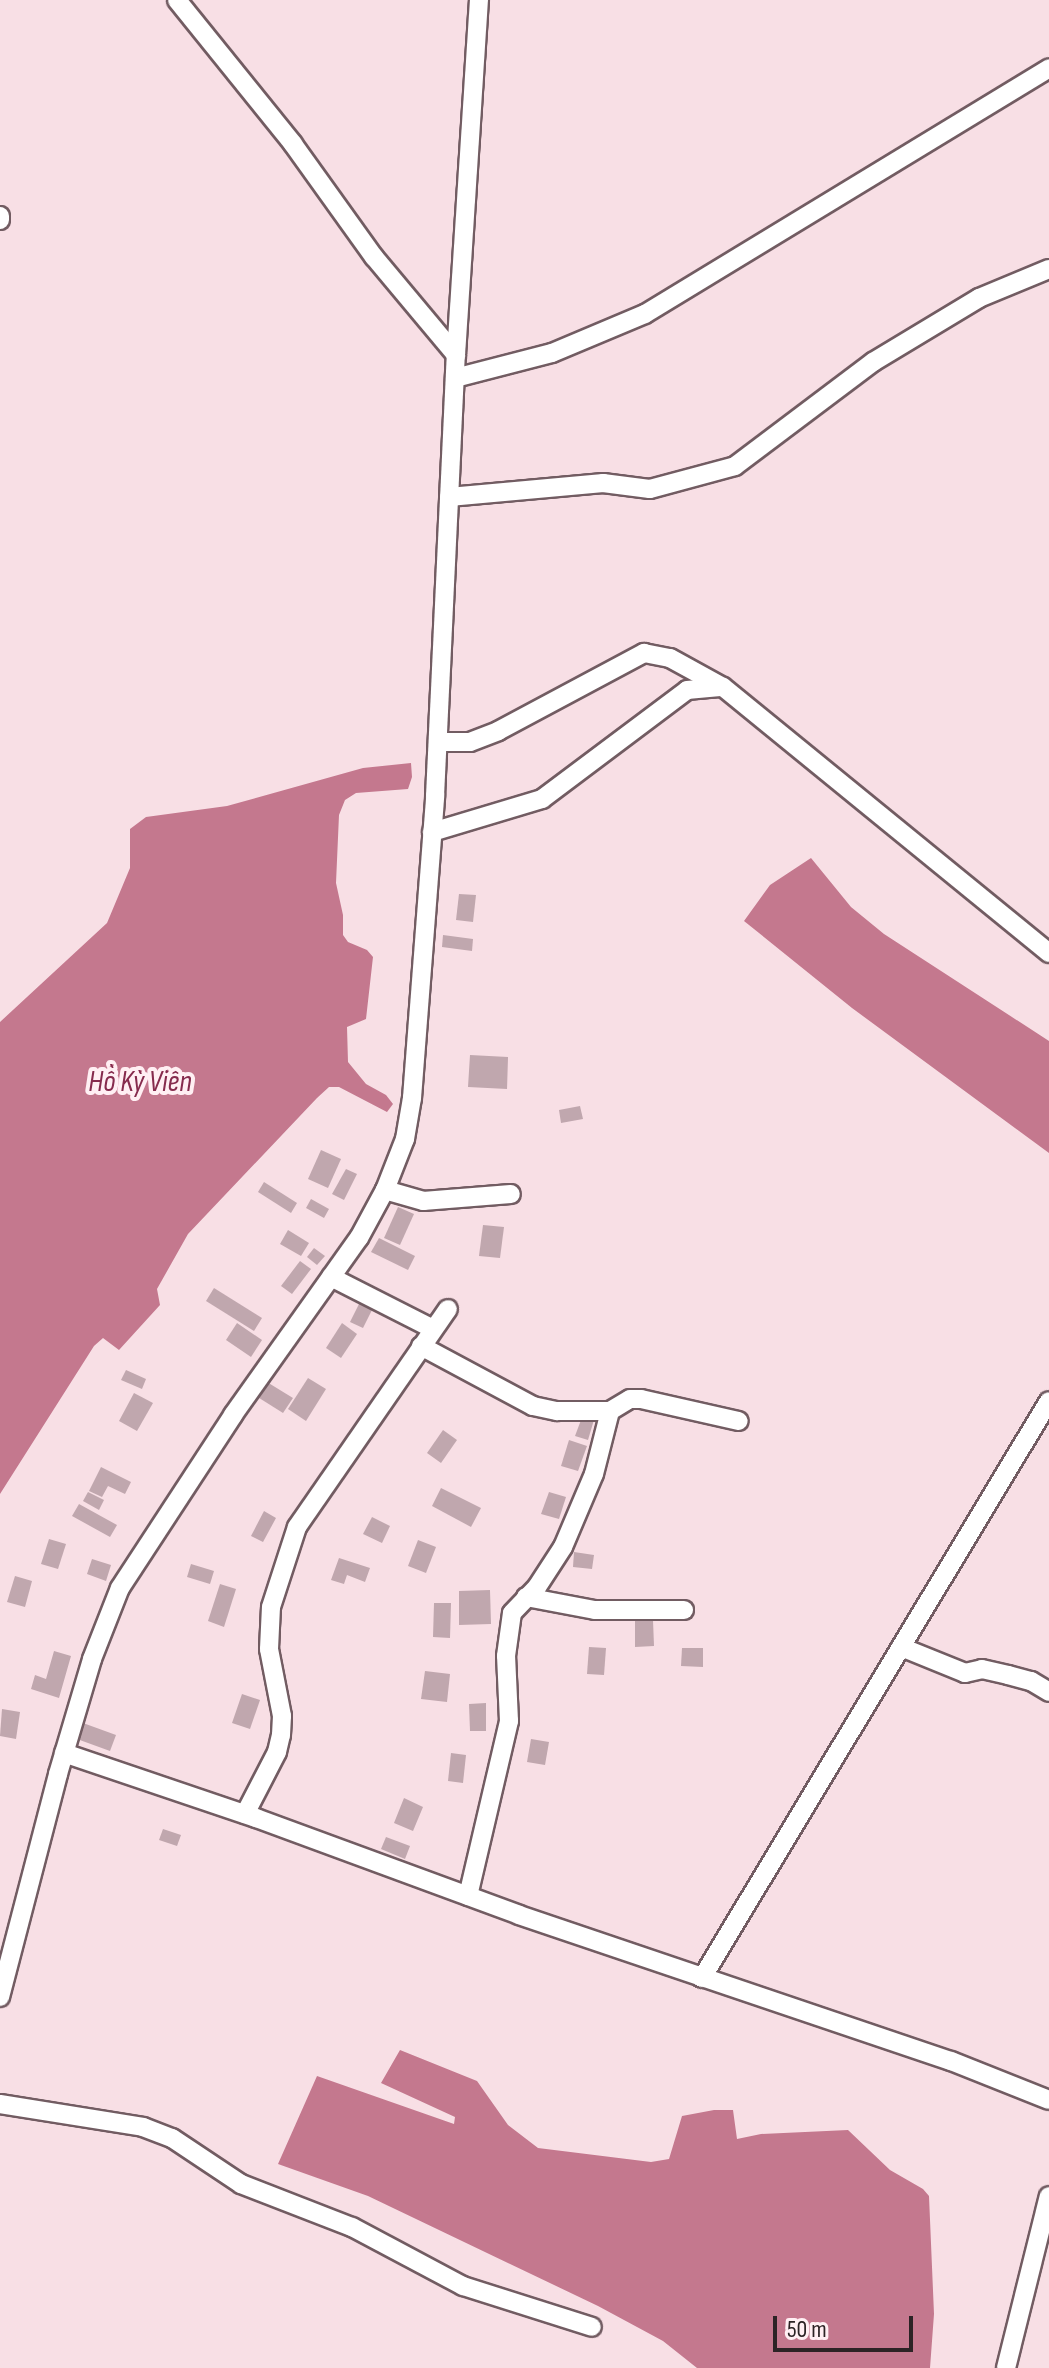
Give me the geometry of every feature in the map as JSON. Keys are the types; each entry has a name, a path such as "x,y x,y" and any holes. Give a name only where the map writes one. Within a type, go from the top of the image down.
{"street":[{"path":"177,0 293,144 374,257 456,355"},
{"path":"0,1997 64,1753 92,1659 120,1588 224,1428 359,1238 385,1190 405,1139 412,1098 438,742 456,355 479,0"},
{"path":"455,378 552,353 645,314 1049,68"},
{"path":"449,497 603,483 650,489 735,466 873,362 979,298 1049,269"},
{"path":"438,742 470,742 498,731 644,653 670,658 723,687 1049,953"},
{"path":"432,832 542,799 687,690 723,687"},
{"path":"385,1190 423,1201 511,1194"},
{"path":"331,1277 433,1329"},
{"path":"245,1814 277,1752 281,1735 282,1716 269,1649 271,1607 297,1527 448,1309"},
{"path":"421,1346 533,1406 557,1411 610,1411 630,1399 641,1399 739,1421"},
{"path":"702,1978 1049,1401"},
{"path":"468,1896 509,1721 506,1656 512,1613 537,1587 563,1547 594,1474 610,1411"},
{"path":"526,1597 595,1610 684,1610"},
{"path":"901,1647 965,1673 982,1669 1031,1681 1049,1692"},
{"path":"64,1753 245,1814 702,1978 951,2061 1049,2100"},
{"path":"0,2104 131,2125 172,2138 241,2184 352,2227 463,2286 592,2327"},
{"path":"1006,2368 1049,2196"}],"water":[{"name":"Hồ Kỳ Viên","path":"411,763 412,777 408,789 356,793 345,800 339,815 336,883 343,915 343,935 348,942 367,950 373,957 366,1019 347,1027 348,1062 366,1084 386,1095 393,1104 387,1112 339,1087 329,1087 317,1098 188,1234 157,1289 160,1305 119,1350 103,1338 94,1346 0,1494 0,1022 107,923 130,868 130,829 146,817 227,806 363,768"},
{"path":"811,858 851,907 884,934 1049,1041 1049,1153 852,1008 744,921 770,885"},
{"path":"400,2050 477,2081 508,2125 538,2148 651,2162 669,2159 682,2116 714,2110 733,2110 737,2139 761,2134 848,2130 890,2170 923,2189 929,2196 934,2314 930,2368 697,2368 663,2341 598,2306 368,2196 278,2164 317,2076 454,2124 455,2117 381,2083"}],"building":[{"path":"459,894 476,895 473,922 456,920"},
{"path":"443,935 473,939 472,951 442,947"},
{"path":"470,1055 508,1057 507,1089 468,1087"},
{"path":"580,1106 583,1119 561,1123 559,1110"},
{"path":"321,1150 341,1159 328,1188 308,1179"},
{"path":"346,1169 357,1174 344,1200 332,1194"},
{"path":"264,1182 297,1203 291,1213 258,1192"},
{"path":"311,1199 329,1209 324,1218 306,1208"},
{"path":"398,1207 414,1214 400,1245 384,1238"},
{"path":"483,1225 504,1227 500,1258 479,1256"},
{"path":"288,1230 309,1243 301,1256 280,1244"},
{"path":"379,1238 415,1256 408,1270 371,1252"},
{"path":"314,1248 325,1256 317,1265 307,1257"},
{"path":"300,1261 311,1269 292,1294 281,1286"},
{"path":"214,1288 262,1318 254,1331 206,1301"},
{"path":"363,1296 376,1302 363,1328 350,1322"},
{"path":"237,1323 262,1340 251,1357 226,1340"},
{"path":"342,1323 357,1334 341,1358 326,1348"},
{"path":"126,1370 146,1379 142,1389 121,1380"},
{"path":"308,1378 326,1389 306,1421 288,1409"},
{"path":"262,1379 293,1398 283,1413 253,1394"},
{"path":"134,1393 153,1403 137,1431 119,1421"},
{"path":"596,1413 588,1440 575,1436 581,1420"},
{"path":"443,1430 457,1440 441,1463 427,1453"},
{"path":"569,1440 587,1446 578,1471 561,1466"},
{"path":"101,1467 131,1482 125,1494 108,1486 102,1497 89,1491"},
{"path":"441,1488 481,1508 471,1527 432,1506"},
{"path":"88,1492 104,1500 99,1510 83,1501"},
{"path":"549,1492 566,1497 559,1519 541,1514"},
{"path":"79,1504 117,1525 110,1537 72,1516"},
{"path":"264,1511 276,1518 263,1542 251,1536"},
{"path":"372,1517 390,1526 382,1543 363,1534"},
{"path":"49,1539 66,1544 58,1569 41,1564"},
{"path":"418,1540 436,1547 426,1573 408,1566"},
{"path":"574,1552 594,1555 592,1569 573,1567"},
{"path":"339,1558 370,1568 365,1582 347,1575 344,1584 331,1580"},
{"path":"92,1559 111,1565 106,1581 87,1574"},
{"path":"191,1564 214,1571 210,1584 187,1577"},
{"path":"15,1576 32,1581 25,1607 7,1602"},
{"path":"220,1584 236,1589 224,1627 208,1621"},
{"path":"490,1590 491,1624 459,1625 459,1591"},
{"path":"434,1603 451,1603 450,1638 433,1637"},
{"path":"635,1620 653,1620 654,1646 635,1647"},
{"path":"589,1647 606,1648 604,1675 587,1674"},
{"path":"682,1648 703,1648 703,1667 681,1666"},
{"path":"54,1651 71,1656 59,1698 31,1689 35,1675 46,1679"},
{"path":"425,1671 450,1674 447,1702 421,1699"},
{"path":"242,1694 260,1700 250,1729 232,1723"},
{"path":"486,1703 486,1731 470,1731 469,1704"},
{"path":"2,1709 20,1712 16,1739 0,1736"},
{"path":"83,1723 116,1735 110,1751 77,1739"},
{"path":"531,1739 549,1742 545,1765 527,1762"},
{"path":"451,1753 466,1755 463,1783 448,1781"},
{"path":"404,1798 423,1807 413,1831 394,1823"},
{"path":"163,1829 181,1835 177,1846 159,1840"},
{"path":"386,1837 410,1846 405,1859 381,1849"}]}
